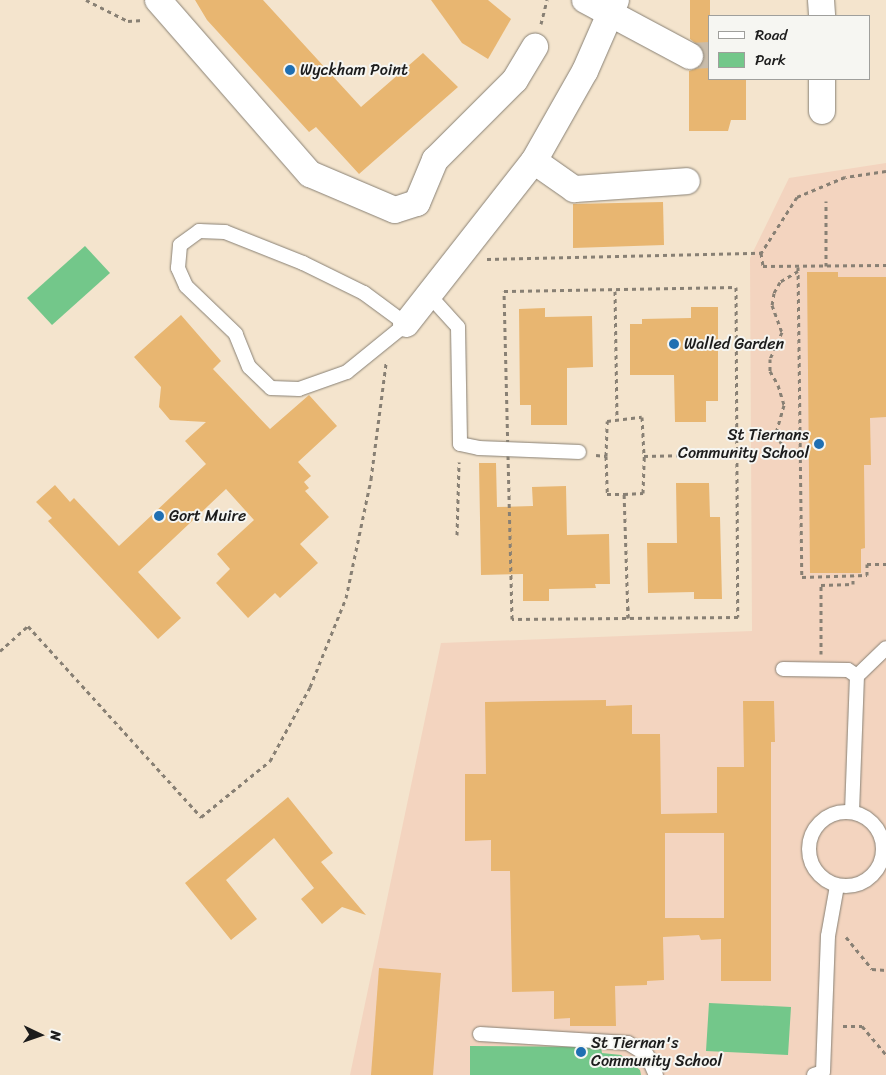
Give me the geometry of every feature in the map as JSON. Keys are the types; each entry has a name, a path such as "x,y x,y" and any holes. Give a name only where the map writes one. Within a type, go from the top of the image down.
{"street":[{"path":"585,0 614,6 690,56"},
{"path":"821,0 822,15"},
{"path":"398,331 429,295 534,162 585,71 614,6"},
{"path":"165,8 310,174 395,210 417,203 436,160 515,80 536,47"},
{"path":"822,80 822,111"},
{"path":"534,162 574,188 687,180"}],"lane":[{"path":"199,230 225,232 304,263 364,293 398,331 347,372 299,389 271,388 249,367 236,334 186,286 178,268 180,246 199,230"},
{"path":"429,295 458,327 460,444 510,449 580,452"},
{"path":"852,812 857,676 886,648"},
{"path":"783,669 848,670 857,676"},
{"path":"852,812 864,816 880,834 883,857 879,868 861,884 838,886 816,872 809,854 811,836 828,816 852,812"},
{"path":"814,1075 823,1072 827,1027 828,936 838,886"},
{"path":"480,1034 628,1043 647,1055 656,1075"}],"path":[{"path":"86,0 128,22 165,8"},
{"path":"886,171 845,177 797,197 761,253 763,266 798,269 826,266 886,265"},
{"path":"826,201 826,266"},
{"path":"456,260 761,253"},
{"path":"798,269 780,282 774,293 772,305 782,332 770,359 770,370 778,385 784,405 776,433 782,445 800,458"},
{"path":"798,269 802,576 867,576 866,564 886,564"},
{"path":"736,287 738,617 512,620 510,449 504,291 615,291 736,287"},
{"path":"615,291 617,420"},
{"path":"0,651 28,626 201,816 270,761 310,687 346,598 371,479 398,331"},
{"path":"642,417 643,493 607,494 607,421 617,420 642,417"},
{"path":"580,452 606,456"},
{"path":"644,456 736,454"},
{"path":"458,535 459,464"},
{"path":"624,494 628,618"},
{"path":"821,669 821,586 853,584 853,576"},
{"path":"628,607 628,618"},
{"path":"828,936 849,937 872,969 886,970"},
{"path":"827,1027 862,1026 886,1055"}],"shaded area":[{"name":"St Tiernans Community School","path":"886,163 886,1075 350,1075 441,643 752,631 750,258 789,178"}],"green space":[{"path":"85,246 110,273 52,325 27,298"},
{"path":"709,1003 791,1007 788,1055 706,1051"},
{"path":"470,1046 601,1047 602,1053 621,1055 640,1070 641,1075 470,1075"}],"building":[{"name":"Wyckham Point","path":"195,0 263,0 361,107 423,53 458,87 359,174 316,127 309,132 207,20"},
{"path":"431,0 488,0 511,19 488,59 462,43"},
{"path":"690,0 710,0 710,15 708,15 708,80 746,80 746,120 731,120 728,131 689,131 689,71 698,68 705,56 702,48 690,39"},
{"path":"663,202 664,245 573,248 573,204"},
{"path":"807,272 838,272 838,277 886,277 886,417 870,418 871,465 864,465 865,548 861,549 861,573 810,573"},
{"name":"Walled Garden","path":"691,307 718,307 718,401 706,401 706,422 675,422 674,375 630,375 630,324 642,324 642,319 691,318"},
{"path":"545,308 545,317 592,316 593,367 567,368 567,425 531,425 531,405 520,405 519,309"},
{"path":"181,315 221,361 213,369 270,429 309,395 337,426 298,462 311,476 304,482 309,488 305,491 329,517 300,544 318,563 280,598 275,593 248,618 216,583 230,569 217,554 254,520 226,489 138,572 181,618 158,639 48,521 52,518 36,502 55,485 70,502 74,498 119,546 206,464 185,441 206,422 170,420 159,407 161,387 134,357"},
{"path":"479,463 496,463 497,507 533,506 532,487 566,486 567,535 609,534 610,584 595,584 596,588 549,589 549,601 523,601 523,574 481,575"},
{"path":"676,483 709,483 710,517 720,517 722,599 694,599 694,592 648,593 647,543 677,543"},
{"path":"606,700 606,706 632,705 632,734 660,734 661,814 717,813 717,767 744,767 743,701 774,701 775,742 771,742 771,981 721,981 721,939 701,940 699,935 663,937 664,980 647,981 647,985 615,986 616,1026 570,1026 570,1018 554,1019 554,991 512,992 510,871 491,871 491,840 465,841 465,774 486,774 485,702","holes":["665,833 724,833 724,918 665,918"]},
{"path":"288,797 333,853 321,862 366,915 342,907 322,924 301,899 314,888 274,838 226,880 257,919 231,940 185,883"},
{"path":"379,968 441,973 433,1075 371,1075"}],"tunnel":[{"path":"690,56 708,55"}],"place":[{"name":"Wyckham Point","path":"290,70"},
{"name":"Walled Garden","path":"674,344"},
{"name":"St Tiernans Community School","path":"819,444"},
{"name":"Gort Muire","path":"159,516"},
{"name":"St Tiernan's Community School","path":"581,1052"}]}
